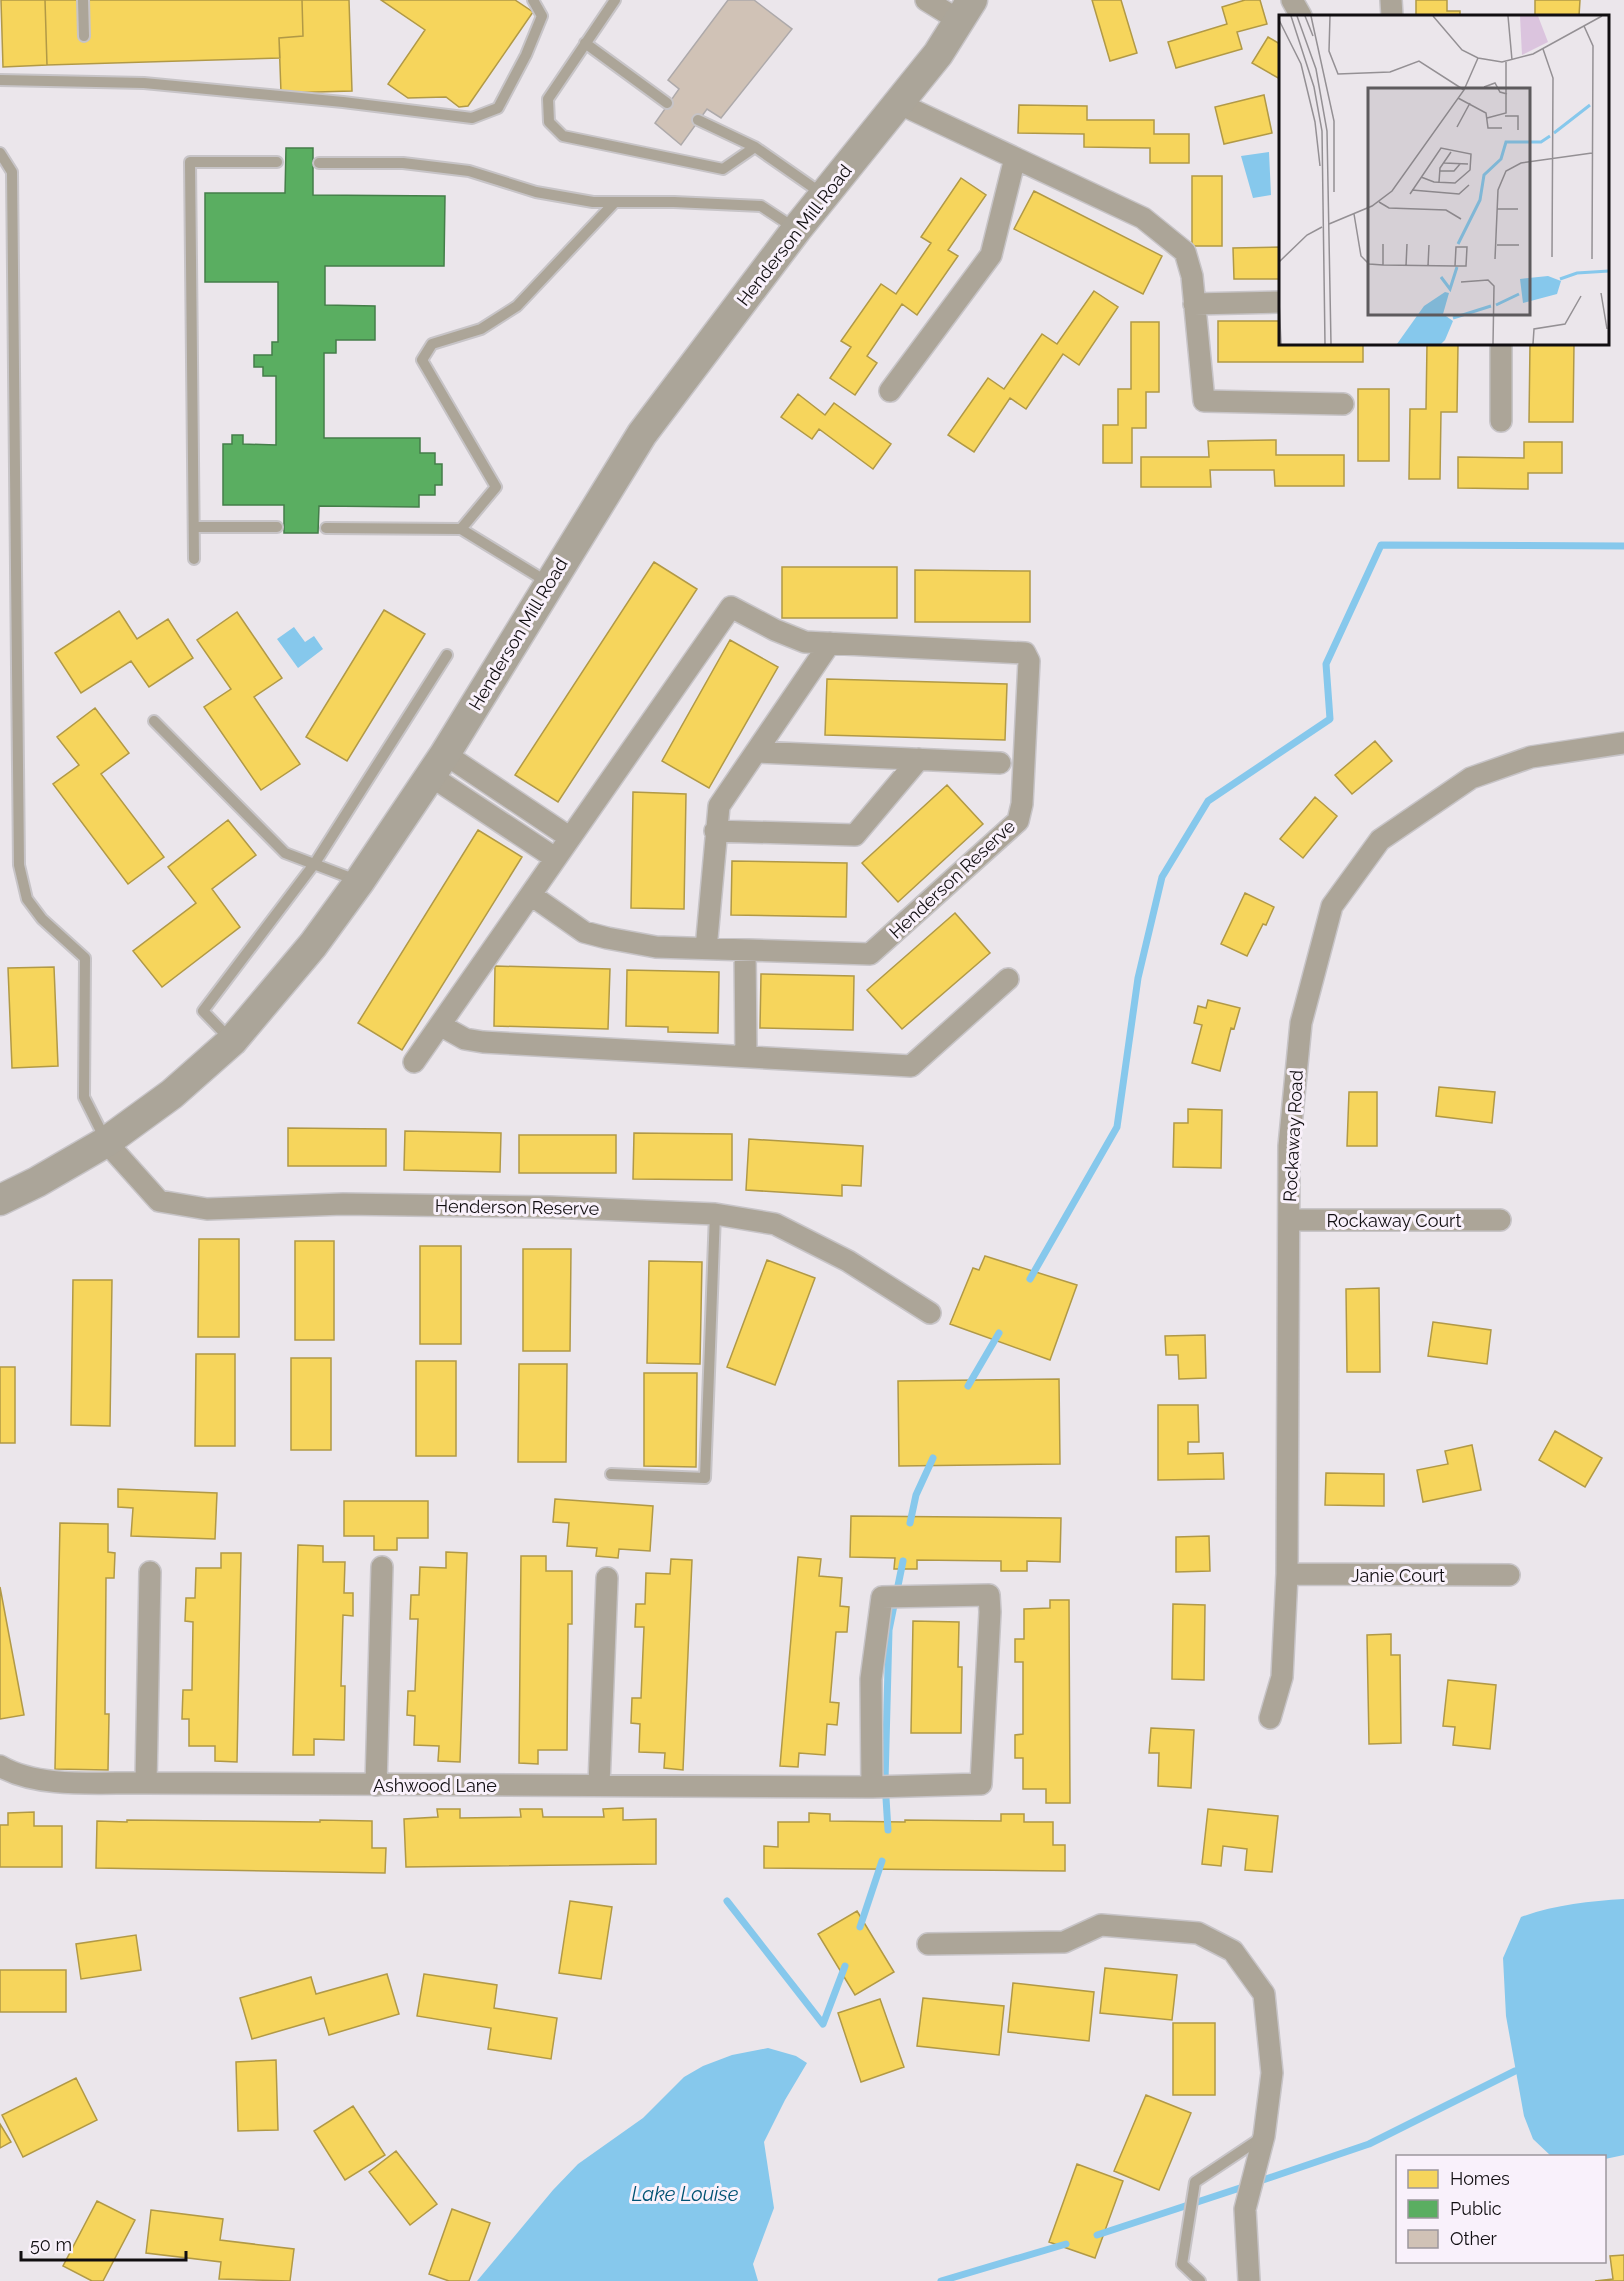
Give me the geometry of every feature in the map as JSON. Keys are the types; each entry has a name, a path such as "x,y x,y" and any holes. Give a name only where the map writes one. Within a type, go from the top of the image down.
{"street":[{"path":"926,0 966,10"},
{"path":"1292,0 1300,15"},
{"path":"1391,0 1392,15"},
{"name":"Henderson Mill Road","path":"0,1200 37,1182 106,1142 172,1094 232,1041 313,945 359,882 438,765 642,434 796,230 900,104 966,10"},
{"path":"900,104 1143,218 1185,252 1192,276 1204,401 1342,404"},
{"path":"890,391 991,255 1015,158"},
{"path":"1194,304 1279,302"},
{"path":"1501,345 1501,421"},
{"name":"Henderson Reserve","path":"414,1062 731,607 775,630 805,642 1025,653 1029,661 1022,804 1018,821 870,954 656,947 584,932 531,895"},
{"path":"706,949 719,806 831,643"},
{"name":"Rockaway Road","path":"1270,1718 1282,1677 1287,1574 1289,1146 1301,1023 1332,906 1380,840 1472,778 1531,757 1624,743"},
{"path":"756,752 1000,763"},
{"path":"715,831 855,835 919,759"},
{"path":"438,765 496,789 569,837"},
{"path":"438,765 482,810 555,858"},
{"path":"482,810 496,789"},
{"path":"745,950 746,1056"},
{"path":"440,1025 465,1038 483,1042 911,1066 1008,979"},
{"name":"Henderson Reserve","path":"106,1142 159,1201 207,1209 381,1204 572,1207 715,1214 775,1224 848,1261 930,1313"},
{"name":"Rockaway Court","path":"1289,1220 1500,1220"},
{"path":"376,1785 382,1566"},
{"path":"146,1783 150,1572"},
{"name":"Janie Court","path":"1287,1574 1509,1575"},
{"path":"599,1785 607,1578"},
{"name":"Ashwood Lane","path":"0,1766 9,1771 50,1781 146,1783 872,1787 981,1784 989,1595 882,1597 871,1679 872,1787"},
{"path":"928,1944 1064,1942 1101,1925 1198,1933 1233,1951 1264,1994 1272,2073 1264,2136 1245,2209 1250,2281"}],"lane":[{"path":"83,0 84,36"},
{"path":"0,80 144,83 343,102 472,118 498,108 526,55 542,15 533,0"},
{"path":"615,0 548,99 549,122 563,136 723,169 755,147"},
{"path":"585,44 667,103"},
{"path":"698,120 755,147 824,195"},
{"path":"0,153 12,172 19,865 27,899 42,919 85,958 84,1097 106,1142"},
{"path":"194,559 190,162 277,162"},
{"path":"319,163 403,163 469,171 536,192 593,202 761,206 796,230"},
{"path":"460,529 496,487 422,360 432,344 481,329 517,306 615,202"},
{"path":"194,527 277,527"},
{"path":"326,528 460,529 549,584"},
{"path":"232,1041 203,1011 315,863 447,655"},
{"path":"154,720 285,853 359,882"},
{"path":"611,1474 705,1478 715,1214"},
{"path":"1200,2281 1182,2264 1195,2182 1264,2136"}],"water":[{"path":"1269,152 1271,195 1253,198 1241,156"},
{"path":"294,627 305,642 314,636 323,649 298,668 277,639"},
{"path":"1624,1899 1624,2155 1606,2159 1606,2155 1550,2155 1533,2139 1524,2116 1506,2016 1503,1958 1521,1917 1546,1909"},
{"name":"Lake Louise","path":"768,2048 796,2056 807,2063 764,2142 774,2208 753,2264 758,2281 477,2281 553,2190 578,2164 643,2118 684,2077 703,2066 732,2055"}],"building: Homes":[{"path":"1,0 45,0 47,65 3,67"},
{"path":"45,0 302,0 303,36 279,38 280,58 47,65"},
{"path":"302,0 349,0 352,91 281,93 279,38 303,36"},
{"path":"381,0 515,0 533,12 468,106 459,107 446,97 408,98 388,84 425,30"},
{"path":"1092,0 1121,0 1137,53 1110,61"},
{"path":"1245,0 1260,0 1267,24 1237,32 1242,49 1176,68 1168,42 1227,24 1222,7"},
{"path":"1416,0 1447,0 1447,11 1460,11 1460,15 1416,15"},
{"path":"1535,0 1580,0 1579,15 1535,15"},
{"path":"1268,37 1279,43 1279,78 1252,63"},
{"path":"1264,95 1272,133 1224,144 1215,107"},
{"path":"1019,105 1087,106 1087,120 1154,120 1154,134 1189,134 1189,163 1150,163 1150,148 1084,147 1084,134 1018,133"},
{"path":"1192,176 1222,176 1222,246 1192,246"},
{"path":"961,178 986,195 948,250 958,256 917,315 902,304 867,356 877,363 855,395 830,378 851,347 841,341 881,284 896,294 931,243 921,237"},
{"path":"1034,191 1162,256 1143,294 1014,229"},
{"path":"1279,247 1279,279 1234,279 1233,248"},
{"path":"1094,291 1118,307 1079,365 1063,354 1026,409 1010,398 974,452 948,435 988,378 1004,389 1042,334 1057,344"},
{"path":"1218,321 1279,321 1279,345 1363,345 1363,362 1218,362"},
{"path":"1131,322 1159,322 1159,392 1146,392 1146,428 1132,428 1132,463 1103,463 1103,425 1118,425 1118,389 1131,389"},
{"path":"1427,345 1458,345 1457,412 1441,412 1440,479 1409,479 1410,409 1426,409"},
{"path":"1530,345 1574,345 1573,422 1529,422"},
{"path":"1358,389 1389,389 1389,461 1358,461"},
{"path":"798,394 825,415 834,403 891,444 873,469 819,429 812,439 781,417"},
{"path":"1276,440 1276,455 1344,455 1344,486 1275,486 1274,470 1210,470 1211,487 1141,487 1141,457 1209,457 1208,441"},
{"path":"1524,442 1562,442 1562,473 1528,473 1528,489 1458,488 1458,457 1524,458"},
{"path":"654,562 697,589 558,802 515,775"},
{"path":"782,567 897,567 897,618 782,618"},
{"path":"915,570 1030,571 1030,622 915,622"},
{"path":"384,610 425,634 347,761 306,737"},
{"path":"119,611 137,639 168,619 193,658 149,687 131,661 81,693 55,653"},
{"path":"237,612 282,678 254,697 300,764 261,790 204,707 231,689 197,640"},
{"path":"730,640 778,667 709,788 662,761"},
{"path":"827,679 1007,684 1005,740 825,735"},
{"path":"95,708 129,753 101,774 164,857 128,884 53,784 79,765 57,737"},
{"path":"1375,741 1392,761 1352,794 1335,775"},
{"path":"947,785 983,824 898,902 862,863"},
{"path":"633,792 686,794 684,909 631,908"},
{"path":"1315,797 1337,816 1303,858 1280,839"},
{"path":"228,820 256,855 212,889 240,927 162,987 133,951 196,903 168,867"},
{"path":"478,830 522,857 402,1050 358,1023"},
{"path":"732,861 847,863 846,917 731,915"},
{"path":"1245,893 1274,907 1247,956 1221,944"},
{"path":"955,913 990,953 902,1029 867,990"},
{"path":"495,966 610,969 608,1029 494,1026"},
{"path":"54,967 58,1066 12,1068 8,968"},
{"path":"627,970 719,972 718,1033 668,1032 668,1027 626,1026"},
{"path":"761,974 854,976 853,1030 760,1028"},
{"path":"1208,1000 1240,1008 1234,1029 1231,1028 1220,1071 1192,1063 1202,1025 1194,1023 1198,1006 1206,1008"},
{"path":"1439,1087 1495,1092 1492,1123 1436,1116"},
{"path":"1349,1092 1377,1092 1377,1146 1347,1146"},
{"path":"1188,1109 1222,1110 1221,1168 1173,1167 1174,1123 1188,1123"},
{"path":"288,1128 386,1129 386,1166 288,1166"},
{"path":"405,1131 501,1133 500,1172 404,1170"},
{"path":"634,1133 732,1134 732,1180 633,1179"},
{"path":"519,1135 616,1135 616,1173 519,1173"},
{"path":"749,1139 863,1146 861,1186 842,1185 842,1196 746,1190"},
{"path":"199,1239 239,1239 239,1337 198,1337"},
{"path":"295,1241 334,1241 334,1340 295,1340"},
{"path":"420,1246 461,1246 461,1344 420,1344"},
{"path":"523,1249 571,1249 570,1351 523,1351"},
{"path":"985,1256 1077,1285 1050,1360 950,1324 973,1268 979,1270"},
{"path":"767,1260 815,1278 775,1385 727,1367"},
{"path":"649,1261 702,1262 700,1364 647,1363"},
{"path":"73,1280 112,1280 110,1426 71,1425"},
{"path":"1379,1288 1380,1372 1347,1372 1346,1289"},
{"path":"1433,1322 1491,1330 1487,1364 1428,1356"},
{"path":"1205,1335 1206,1378 1179,1379 1178,1355 1166,1355 1165,1336"},
{"path":"196,1354 235,1354 235,1446 195,1446"},
{"path":"291,1358 331,1358 331,1450 291,1450"},
{"path":"416,1361 456,1361 456,1456 416,1456"},
{"path":"519,1364 567,1364 566,1462 518,1462"},
{"path":"0,1367 15,1367 15,1443 0,1443"},
{"path":"644,1373 697,1373 696,1467 644,1466"},
{"path":"1059,1379 1060,1464 899,1466 898,1381"},
{"path":"1158,1405 1198,1405 1199,1442 1188,1442 1188,1454 1223,1453 1224,1479 1158,1480"},
{"path":"1555,1431 1602,1458 1585,1487 1539,1460"},
{"path":"1472,1445 1481,1490 1423,1502 1417,1470 1448,1464 1445,1451"},
{"path":"1326,1473 1384,1474 1384,1506 1325,1505"},
{"path":"118,1489 217,1493 215,1539 131,1536 133,1508 118,1507"},
{"path":"555,1499 653,1506 650,1551 619,1549 618,1558 596,1556 597,1548 567,1546 569,1523 553,1522"},
{"path":"344,1501 428,1501 428,1538 397,1538 397,1550 374,1550 374,1536 344,1536"},
{"path":"851,1516 1061,1518 1060,1562 1027,1561 1027,1571 1001,1571 1001,1561 917,1560 917,1569 894,1569 895,1558 850,1557"},
{"path":"60,1523 108,1524 108,1552 115,1553 114,1578 106,1578 105,1714 109,1714 108,1770 55,1769"},
{"path":"1209,1536 1210,1571 1176,1572 1176,1537"},
{"path":"298,1545 323,1546 323,1562 345,1562 344,1593 353,1593 353,1616 343,1615 341,1686 345,1686 344,1740 314,1739 314,1755 293,1755"},
{"path":"446,1552 467,1553 460,1762 438,1761 439,1746 414,1745 415,1716 407,1715 408,1691 415,1691 418,1619 410,1619 411,1595 419,1595 420,1567 446,1568"},
{"path":"221,1553 241,1553 237,1762 215,1761 215,1746 189,1746 189,1719 182,1719 183,1690 192,1690 193,1622 185,1621 186,1598 195,1598 196,1568 221,1568"},
{"path":"521,1556 546,1556 546,1571 572,1571 572,1624 568,1624 567,1750 538,1750 538,1764 519,1763"},
{"path":"798,1557 821,1559 819,1576 842,1578 840,1606 849,1607 847,1632 836,1632 830,1702 839,1703 837,1725 827,1724 825,1755 799,1753 798,1767 780,1766"},
{"path":"671,1559 692,1560 683,1770 664,1768 665,1753 639,1752 640,1724 631,1723 632,1698 641,1698 644,1627 635,1627 636,1604 645,1604 646,1573 670,1574"},
{"path":"0,1587 24,1715 0,1719"},
{"path":"1050,1600 1069,1600 1070,1803 1046,1803 1046,1789 1023,1789 1023,1758 1015,1758 1015,1735 1023,1734 1023,1662 1015,1662 1015,1639 1024,1639 1024,1609 1050,1608"},
{"path":"1173,1604 1205,1605 1204,1680 1172,1679"},
{"path":"913,1621 959,1622 958,1667 962,1667 961,1733 911,1733"},
{"path":"1391,1634 1391,1655 1400,1655 1401,1743 1369,1744 1367,1635"},
{"path":"1448,1680 1496,1685 1490,1749 1453,1745 1455,1727 1443,1726"},
{"path":"1151,1728 1194,1730 1191,1788 1158,1786 1159,1753 1149,1753"},
{"path":"623,1808 623,1820 656,1819 656,1864 406,1867 404,1819 438,1817 437,1809 460,1809 460,1818 521,1817 520,1809 542,1809 543,1817 604,1817 603,1809"},
{"path":"1208,1809 1278,1816 1272,1872 1245,1870 1247,1849 1223,1846 1221,1866 1202,1864"},
{"path":"34,1812 34,1826 62,1826 62,1867 0,1867 0,1825 8,1825 8,1813"},
{"path":"809,1813 830,1814 830,1821 905,1822 905,1820 1001,1821 1001,1814 1024,1814 1024,1822 1053,1822 1053,1845 1065,1845 1065,1871 764,1868 764,1846 778,1847 778,1822 809,1822"},
{"path":"127,1820 372,1821 372,1848 386,1848 385,1873 96,1868 97,1821 127,1822"},
{"path":"570,1901 612,1907 601,1979 559,1973"},
{"path":"857,1911 894,1972 855,1995 818,1934"},
{"path":"136,1935 141,1970 81,1979 76,1944"},
{"path":"1105,1968 1177,1975 1172,2020 1100,2013"},
{"path":"0,1970 66,1970 66,2012 0,2012"},
{"path":"387,1974 399,2014 329,2035 324,2018 252,2039 240,1998 311,1977 316,1994"},
{"path":"424,1974 497,1985 494,2008 557,2018 551,2059 488,2049 491,2028 417,2016"},
{"path":"1013,1983 1094,1992 1089,2041 1008,2032"},
{"path":"923,1998 1004,2006 999,2055 917,2046"},
{"path":"880,1999 904,2067 861,2082 838,2013"},
{"path":"1173,2023 1215,2023 1215,2095 1173,2095"},
{"path":"276,2060 278,2130 238,2131 236,2062"},
{"path":"76,2078 97,2120 23,2157 2,2115"},
{"path":"1146,2095 1191,2113 1159,2190 1114,2171"},
{"path":"353,2106 385,2155 345,2180 314,2131"},
{"path":"0,2124 11,2142 0,2148"},
{"path":"396,2151 437,2204 410,2225 369,2172"},
{"path":"1077,2164 1123,2181 1095,2258 1049,2242"},
{"path":"97,2201 135,2220 103,2281 92,2281 63,2266"},
{"path":"452,2209 490,2223 469,2281 449,2281 429,2274"},
{"path":"151,2210 223,2219 220,2240 294,2249 290,2281 219,2279 221,2262 146,2253"},
{"path":"1624,2255 1624,2281 1595,2281 1613,2279 1610,2256"}],"building: Public":[{"path":"286,148 313,148 313,195 445,196 444,266 325,266 325,305 375,306 375,340 336,340 336,353 324,353 324,438 420,438 420,453 435,453 435,464 442,464 442,485 435,485 435,495 419,495 419,507 319,506 318,533 284,533 284,505 223,505 223,444 232,444 232,435 243,435 243,444 276,445 276,376 263,376 263,367 254,367 254,355 272,355 272,342 278,342 278,282 205,282 205,193 285,193"}],"building: Other":[{"path":"728,0 754,0 792,29 721,118 707,109 681,145 655,123 679,89 668,80"}],"waterway":[{"path":"1030,1279 1117,1127 1138,978 1162,877 1208,801 1330,719 1326,664 1381,545 1624,546"},
{"path":"968,1386 999,1333"},
{"path":"910,1523 916,1495 933,1458"},
{"path":"888,1830 885,1782 889,1630 903,1561"},
{"path":"860,1927 882,1861"},
{"path":"727,1901 823,2024 845,1966"},
{"path":"1257,2182 1369,2144 1515,2071"},
{"path":"1097,2235 1246,2186"},
{"path":"941,2281 1066,2244"}]}
